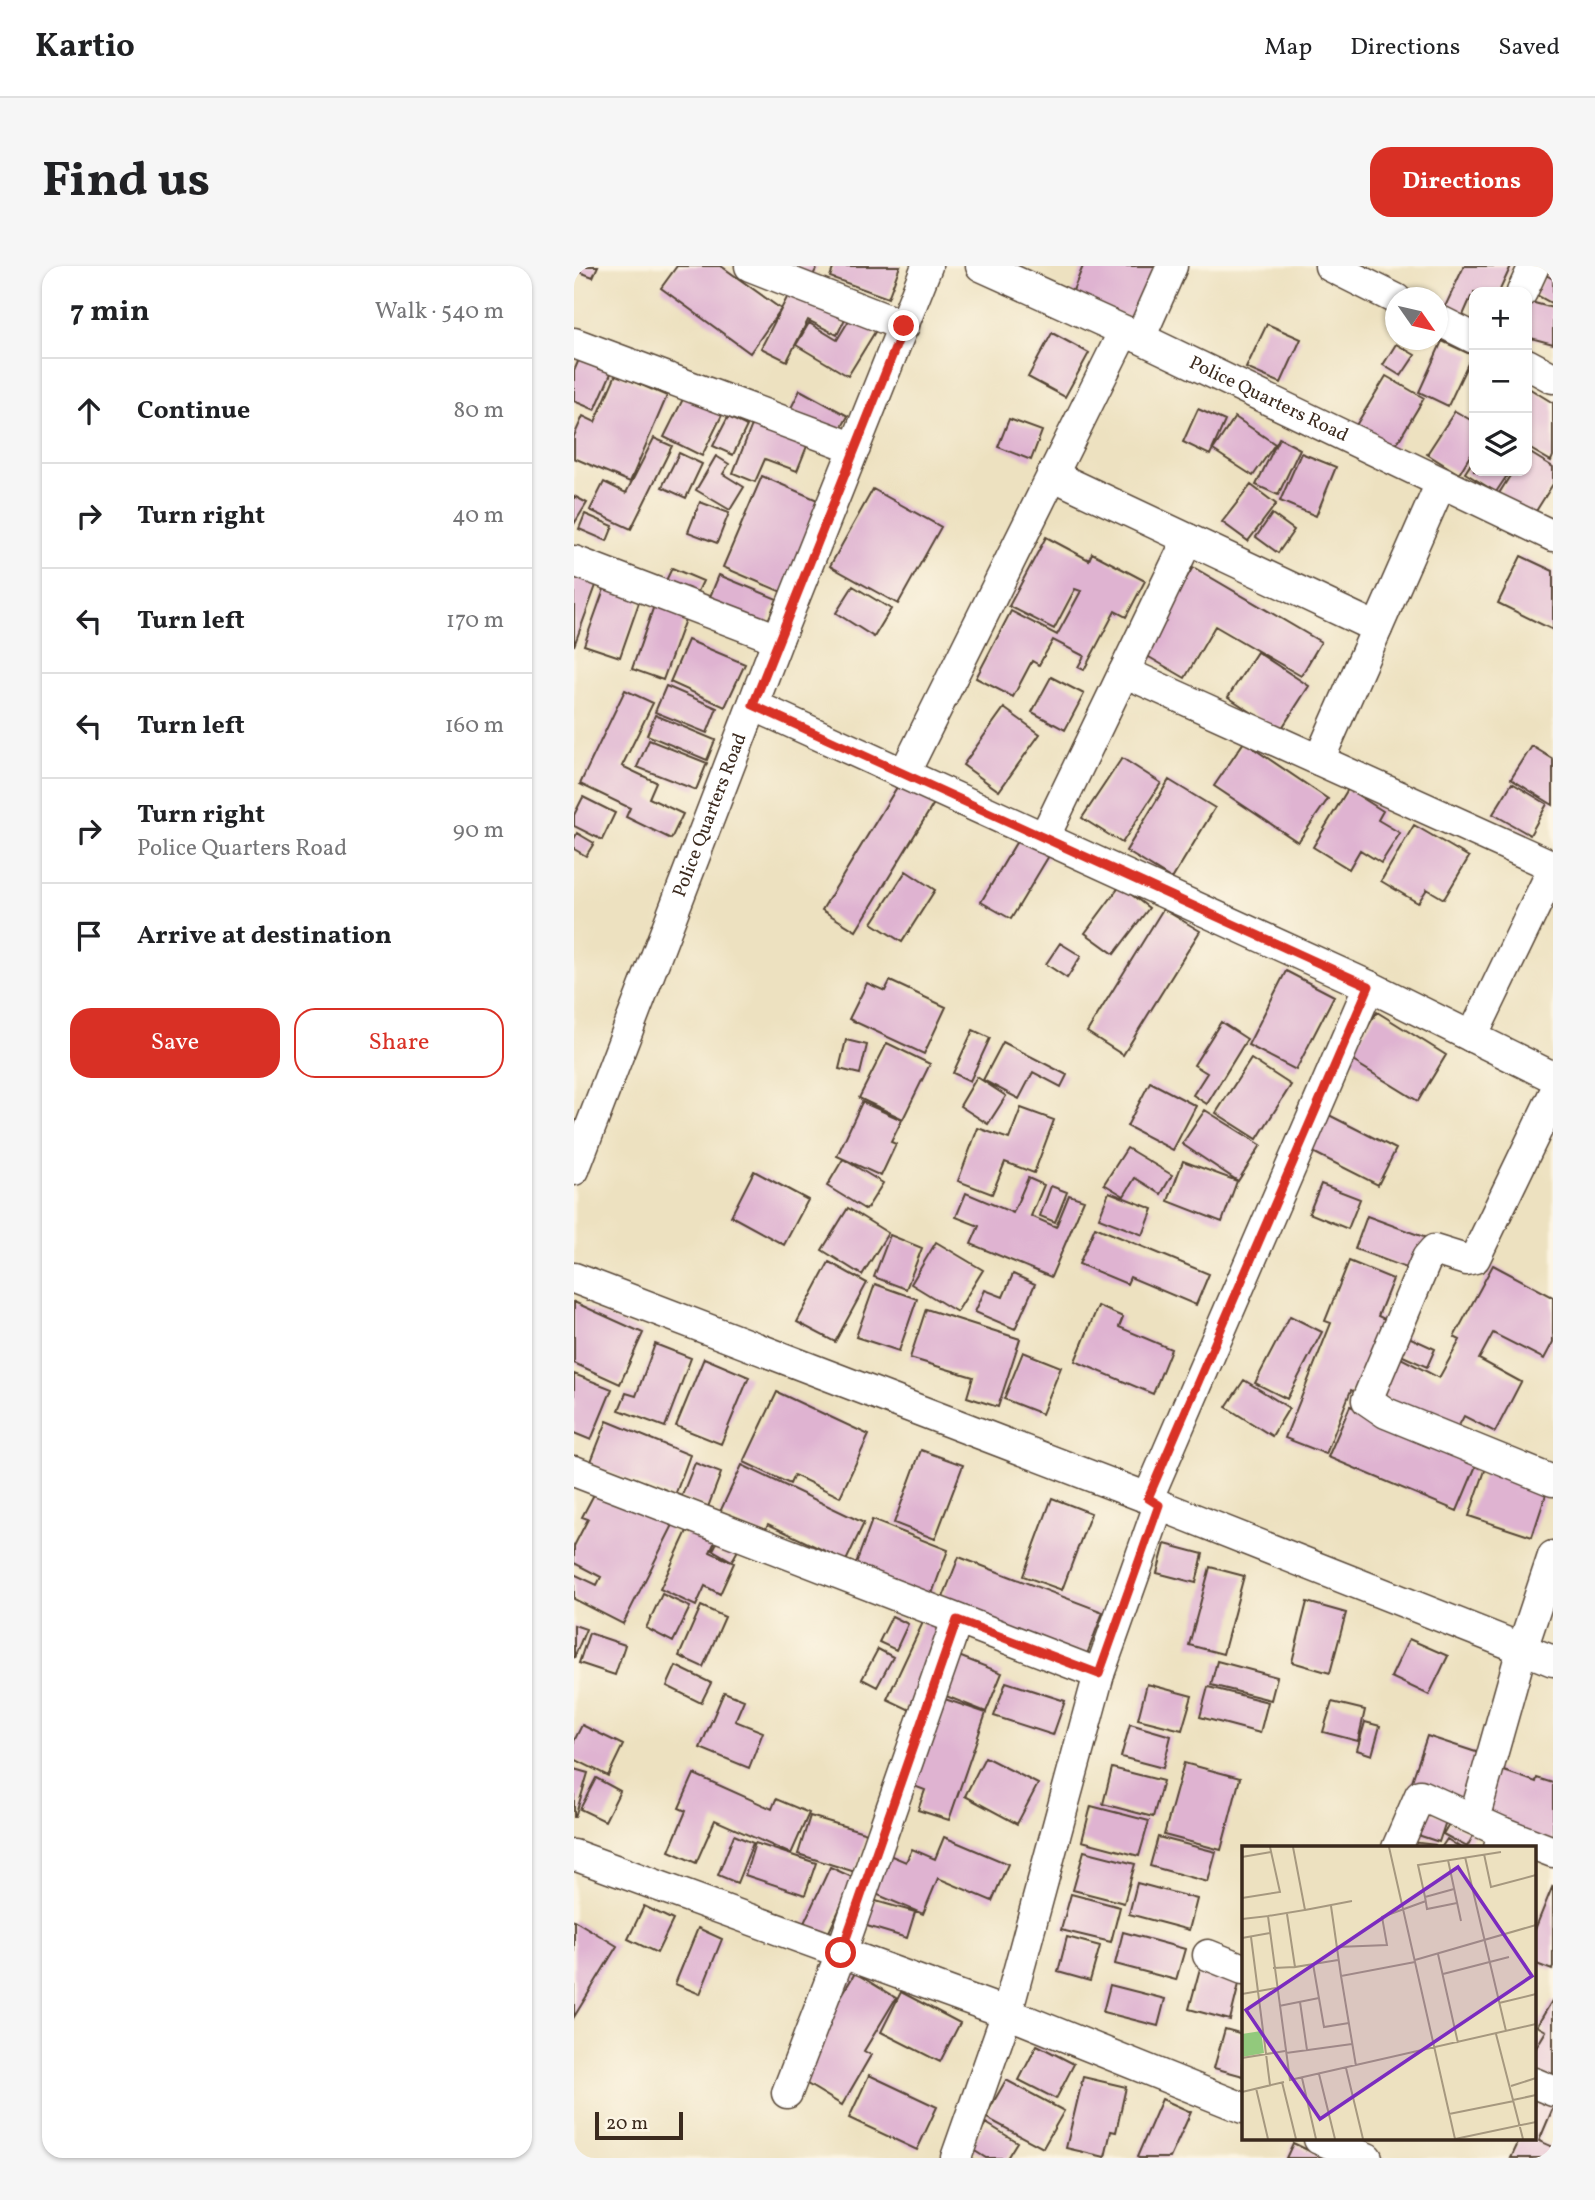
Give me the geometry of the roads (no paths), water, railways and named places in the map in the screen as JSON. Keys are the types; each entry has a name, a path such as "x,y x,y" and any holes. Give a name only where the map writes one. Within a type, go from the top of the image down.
{"street":[{"path":"750,266 904,326"},
{"name":"Police Quarters Road","path":"574,1170 778,639 927,266"},
{"name":"Police Quarters Road","path":"981,266 1553,536"},
{"path":"904,774 1052,475 1172,266"},
{"path":"1330,266 1385,294"},
{"path":"1524,287 1534,266"},
{"path":"1448,325 1469,336"},
{"path":"574,343 855,449"},
{"path":"1532,366 1553,377"},
{"path":"1052,475 1377,628"},
{"path":"1319,760 1441,483"},
{"path":"1044,838 1188,538"},
{"path":"574,561 778,639"},
{"path":"1124,672 1553,867 1472,1037"},
{"path":"753,705 1369,986 1553,1077"},
{"path":"956,2158 1007,2013 1099,1674 1154,1502 1369,986"},
{"path":"1553,1096 1475,1258 1466,1260 1434,1250 1427,1258 1367,1400 1386,1413 1553,1481"},
{"path":"574,1278 1154,1502 1553,1661"},
{"path":"574,1471 1099,1674"},
{"path":"1474,1819 1522,1649 1553,1556"},
{"path":"787,2093 841,1953 957,1620"},
{"path":"1398,1846 1420,1795 1474,1819 1502,1840 1528,1846"},
{"path":"574,1855 1007,2013 1242,2108"},
{"path":"1208,1955 1242,1969"},
{"path":"1536,2084 1553,2091"},
{"path":"1322,2140 1367,2158"}]}
